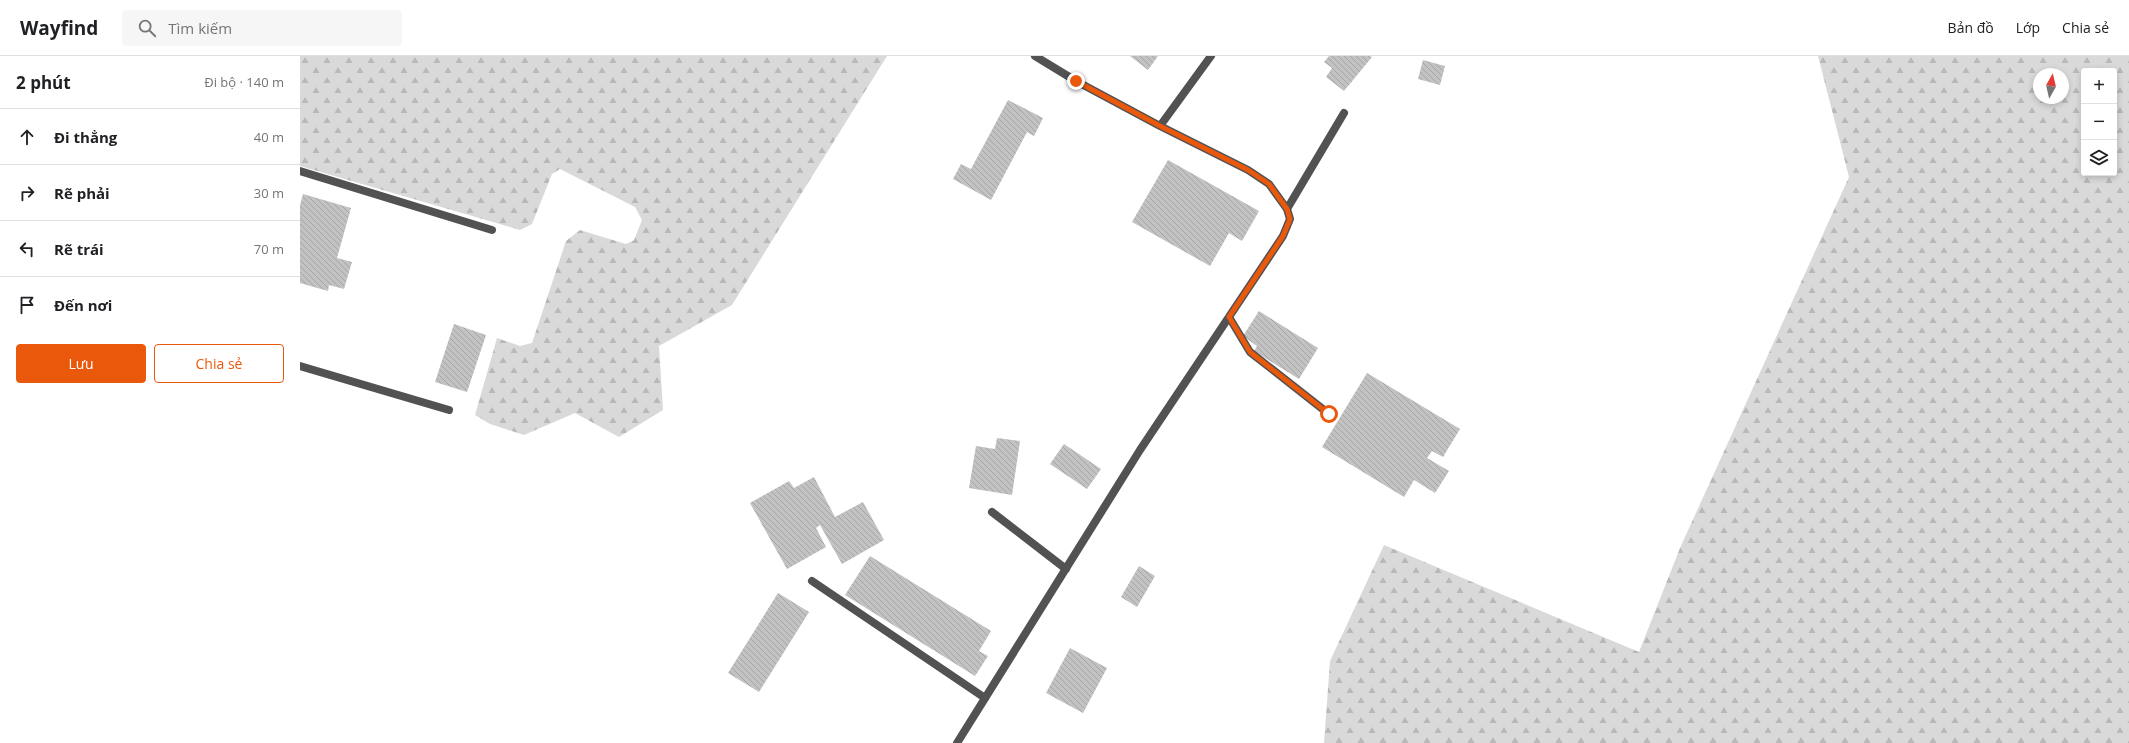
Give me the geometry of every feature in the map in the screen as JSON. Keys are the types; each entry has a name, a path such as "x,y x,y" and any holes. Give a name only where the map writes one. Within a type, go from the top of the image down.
{"street":[{"path":"957,743 1140,450 1283,236 1290,219 1287,209 1269,184 1248,170 1160,126 1076,81 1035,56"},
{"path":"1160,126 1211,56"},
{"path":"1287,209 1344,113"},
{"path":"300,171 492,230"},
{"path":"1229,317 1250,352 1329,414"},
{"path":"300,366 449,410"},
{"path":"992,512 1066,569"},
{"path":"812,581 985,698"}],"green space":[{"path":"300,56 887,56 732,305 659,346 663,410 619,437 575,413 524,435 490,424 475,415 497,338 520,346 532,343 566,241 580,230 626,244 634,240 642,220 635,207 560,169 552,174 532,224 520,230 300,166"},
{"path":"1818,56 2129,56 2129,743 1324,743 1330,661 1384,545 1639,652 1680,548 1849,177"}],"building":[{"path":"1130,56 1158,56 1148,70"},
{"path":"1329,56 1372,57 1344,91 1326,77 1332,68 1324,62"},
{"path":"1423,60 1445,66 1440,85 1418,79"},
{"path":"1008,100 1043,118 1034,136 1027,132 991,200 953,179 961,164 971,169"},
{"path":"1168,160 1259,211 1242,241 1229,233 1210,266 1132,222"},
{"path":"303,194 351,208 337,258 352,262 344,289 329,285 328,291 300,283 300,205"},
{"path":"1259,311 1318,348 1299,379 1254,351 1257,346 1243,336"},
{"path":"454,324 486,335 467,392 435,382"},
{"path":"1367,373 1460,429 1443,457 1432,451 1427,458 1449,471 1435,493 1414,480 1404,497 1322,447"},
{"path":"997,438 1020,441 1012,495 969,488 976,446 995,449"},
{"path":"1064,444 1101,469 1087,489 1050,464"},
{"path":"814,477 835,517 863,502 884,540 842,564 820,525 816,528 826,547 787,569 750,503 789,481 794,488"},
{"path":"870,556 991,631 979,651 988,656 975,676 845,595"},
{"path":"1139,566 1155,576 1137,607 1121,597"},
{"path":"778,593 809,612 759,692 728,673"},
{"path":"1070,648 1107,668 1083,713 1046,693"}],"route":[{"path":"1076,81 1160,126 1248,170 1269,184 1287,209 1290,219 1283,236 1229,317 1250,352 1299,392 1329,414"}]}
